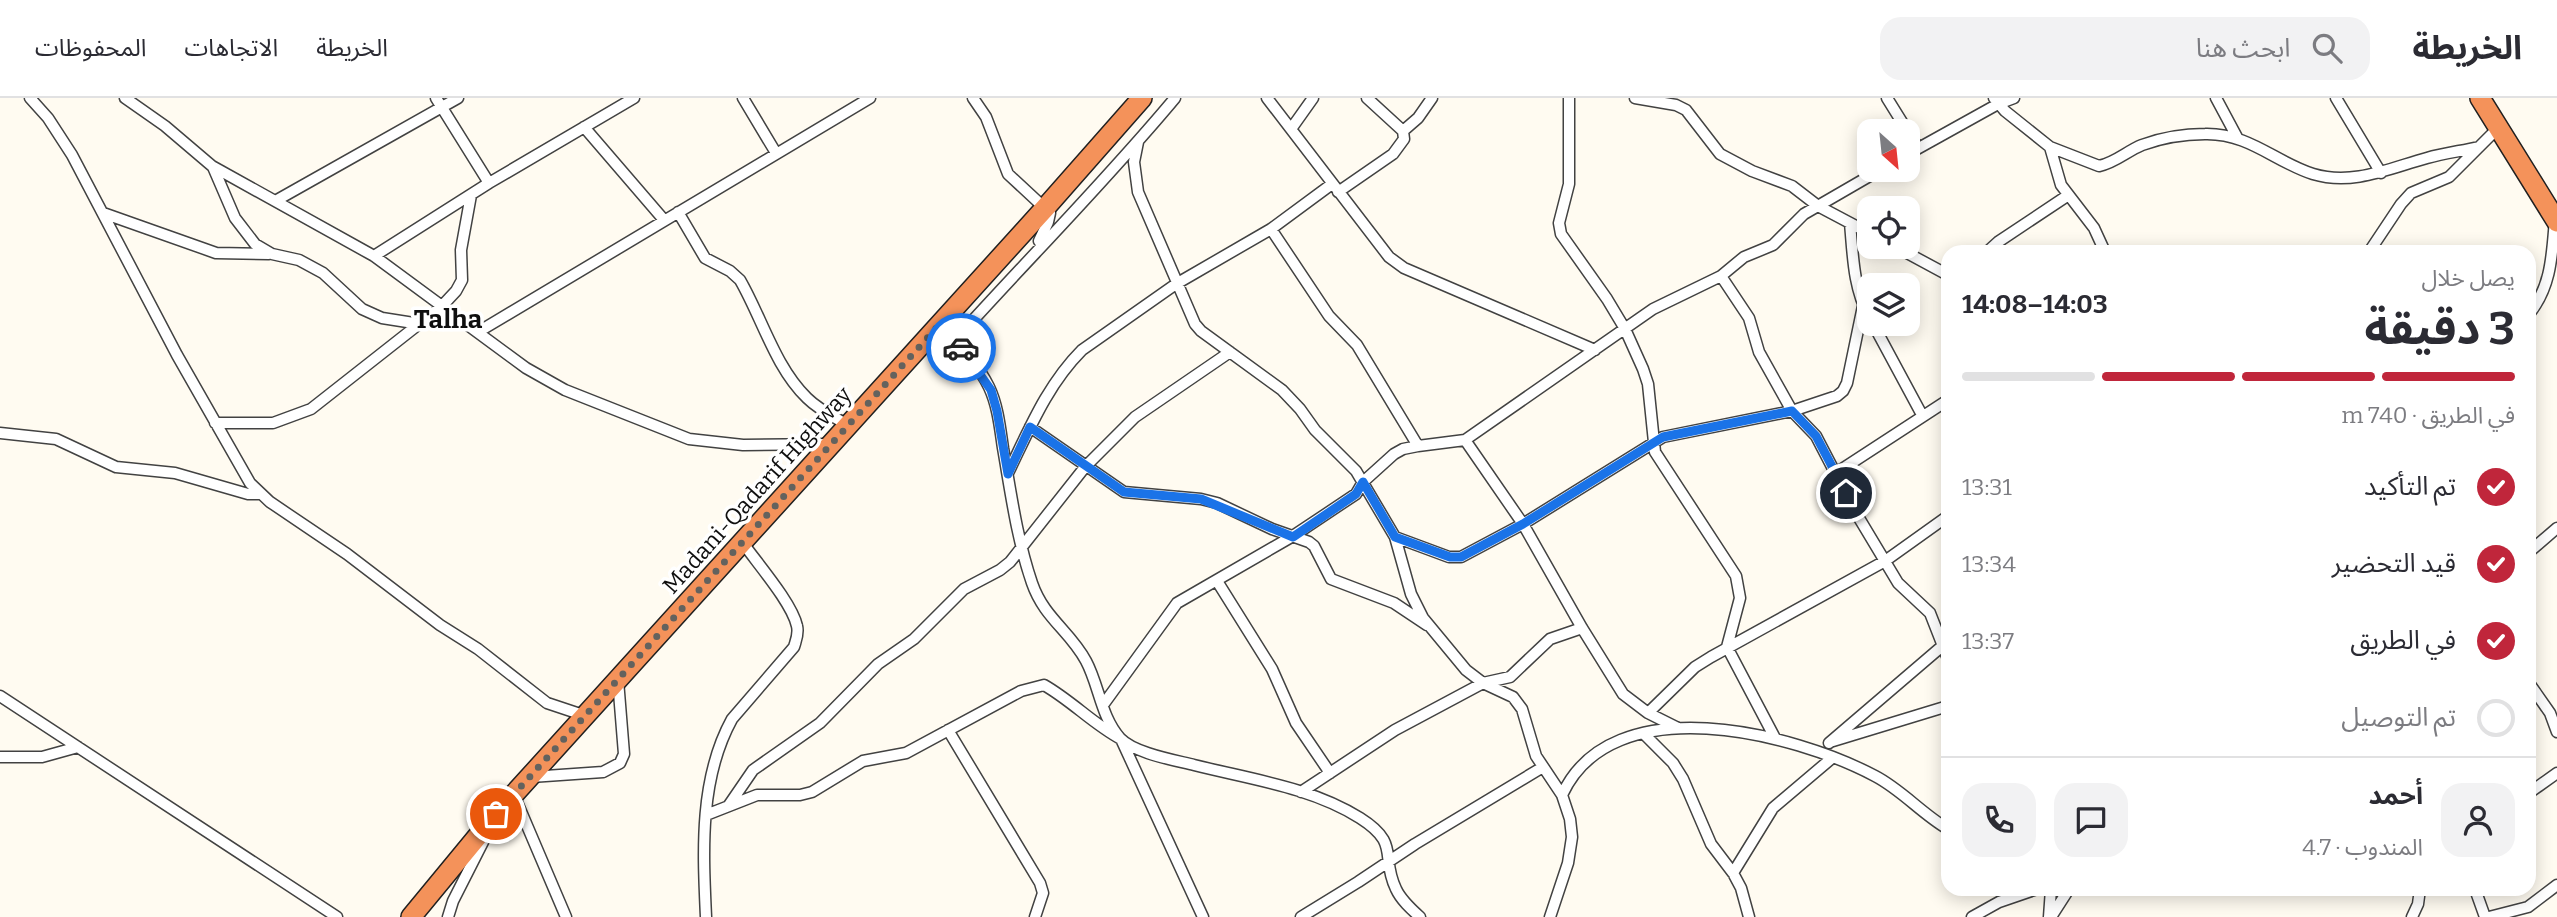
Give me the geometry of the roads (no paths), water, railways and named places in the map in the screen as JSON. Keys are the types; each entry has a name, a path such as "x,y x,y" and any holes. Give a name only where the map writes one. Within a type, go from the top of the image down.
{"highway":[{"name":"Madani-Qadarif Highway","path":"411,917 496,814 1142,98"},
{"path":"2480,98 2553,212"}],"street":[{"path":"30,98 54,127 103,213 177,355 250,483 260,494 347,554 440,625 478,649 547,703 586,716"},
{"path":"125,98 165,125 212,166 374,256 526,368 565,390 689,439 743,445 831,444"},
{"path":"277,200 439,103 458,98"},
{"path":"374,256 489,183 634,98"},
{"path":"743,98 776,153"},
{"path":"478,332 870,98"},
{"path":"973,98 986,117 1008,174 1046,207 1050,217 1035,251"},
{"path":"955,340 1090,195 1175,98"},
{"path":"1267,98 1381,248 1404,268 1595,350"},
{"path":"1291,130 1313,98"},
{"path":"1367,98 1403,131"},
{"path":"1008,474 1044,398 1068,364 1082,350 1176,284 1393,154 1402,145 1403,131 1418,118 1432,98"},
{"path":"1569,98 1569,184 1559,223 1561,234 1597,282 1625,329 1643,369 1653,442 1660,460 1736,576 1740,598 1727,647 1775,738"},
{"path":"1635,98 1676,105 1686,110 1720,154 1752,171 1792,186 1818,206 1857,227"},
{"path":"1887,98 1897,119"},
{"path":"1920,147 1996,101 2014,98"},
{"path":"2216,98 2238,139"},
{"path":"2336,98 2381,173"},
{"path":"1996,101 2050,147 2099,166 2143,145 2207,134 2256,144 2315,174 2339,177 2381,173 2426,158 2479,147"},
{"path":"439,103 489,183"},
{"path":"584,127 664,220"},
{"path":"2375,245 2411,193 2449,177 2498,128"},
{"path":"1138,142 1133,162 1138,192 1195,324 1282,390 1315,430 1349,463 1395,537 1416,607 1466,670 1483,683 1513,698 1522,709 1536,756 1562,795 1570,818 1572,837 1569,863 1550,917"},
{"path":"2050,147 2061,185 2094,228 2102,245"},
{"path":"212,166 235,218 255,244 272,254"},
{"path":"1103,705 1177,603 1293,537 1356,494 1363,482 1394,454 1418,446 1465,440 1666,301 1721,276 1744,257 1773,246 1804,214 1859,182"},
{"path":"215,423 273,423 310,409 442,306 462,280 461,250 471,195"},
{"path":"1995,245 2067,196"},
{"path":"678,212 705,258 730,271 740,280 784,367 805,396 821,410 848,425"},
{"path":"2536,305 2541,298 2551,268 2553,212"},
{"path":"103,213 216,253 272,254 299,260 323,273 362,309 382,318 420,324"},
{"path":"1850,223 1857,285"},
{"path":"1271,229 1329,316 1363,353 1418,446"},
{"path":"1918,259 1941,271"},
{"path":"1721,276 1749,318 1759,352 1792,411 1816,436 1856,513 1903,590 1930,613 1941,635"},
{"path":"940,324 985,378 991,390 1022,548 1040,601 1049,617 1086,660 1113,728 1121,739 1203,917"},
{"path":"1395,537 1450,557 1461,557 1523,524 1653,442 1674,434 1792,411 1837,396 1843,391 1857,332"},
{"path":"1879,336 1922,415"},
{"path":"729,805 753,770 820,723 878,664 935,620 964,589 1000,570 1022,548 1084,467 1135,417 1230,352"},
{"path":"1836,473 1941,404"},
{"path":"1030,427 1084,467 1124,492 1201,499 1314,546 1331,579 1394,603 1430,626"},
{"path":"0,433 56,439 116,467 175,473 248,494 260,494"},
{"path":"1465,440 1523,524 1581,628 1623,694 1648,713 1678,727"},
{"path":"1648,713 1695,667 1885,561 1941,521"},
{"path":"2536,546 2557,528"},
{"path":"706,917 704,862 707,799 724,732 793,647 797,636 792,612 743,543"},
{"path":"1217,581 1272,668 1296,723 1330,773"},
{"path":"1301,792 1395,730 1483,683 1510,677 1550,639 1581,628"},
{"path":"1829,743 1941,646"},
{"path":"530,777 603,772 620,763 624,754 618,680"},
{"path":"706,815 757,795 800,795 812,792 863,761 906,753 1021,691 1044,685 1072,703 1104,730 1134,747 1173,760 1301,792 1338,807 1378,830 1390,859 1395,889 1420,917"},
{"path":"2536,693 2550,713 2557,732"},
{"path":"0,696 337,917"},
{"path":"1810,748 1941,708"},
{"path":"1562,795 1576,770 1592,756 1614,743 1678,727 1737,731 1810,748 1875,776 1941,825"},
{"path":"948,730 1040,883 1043,893 1035,917"},
{"path":"1644,734 1673,763 1711,844 1733,873 1745,898 1749,917"},
{"path":"0,757 42,757 78,747"},
{"path":"1733,873 1773,808 1832,758"},
{"path":"1300,917 1543,767"},
{"path":"2536,788 2557,773"},
{"path":"514,795 566,917"},
{"path":"448,917 453,901 496,814"},
{"path":"2478,896 2487,917 2528,907 2557,885"},
{"path":"1972,917 2017,896"},
{"path":"2050,917 2051,896"},
{"path":"2050,917 2064,896"},
{"path":"2413,917 2418,896"},
{"path":"2528,907 2535,917"}],"district":[{"name":"Talha","path":"448,319"}]}
